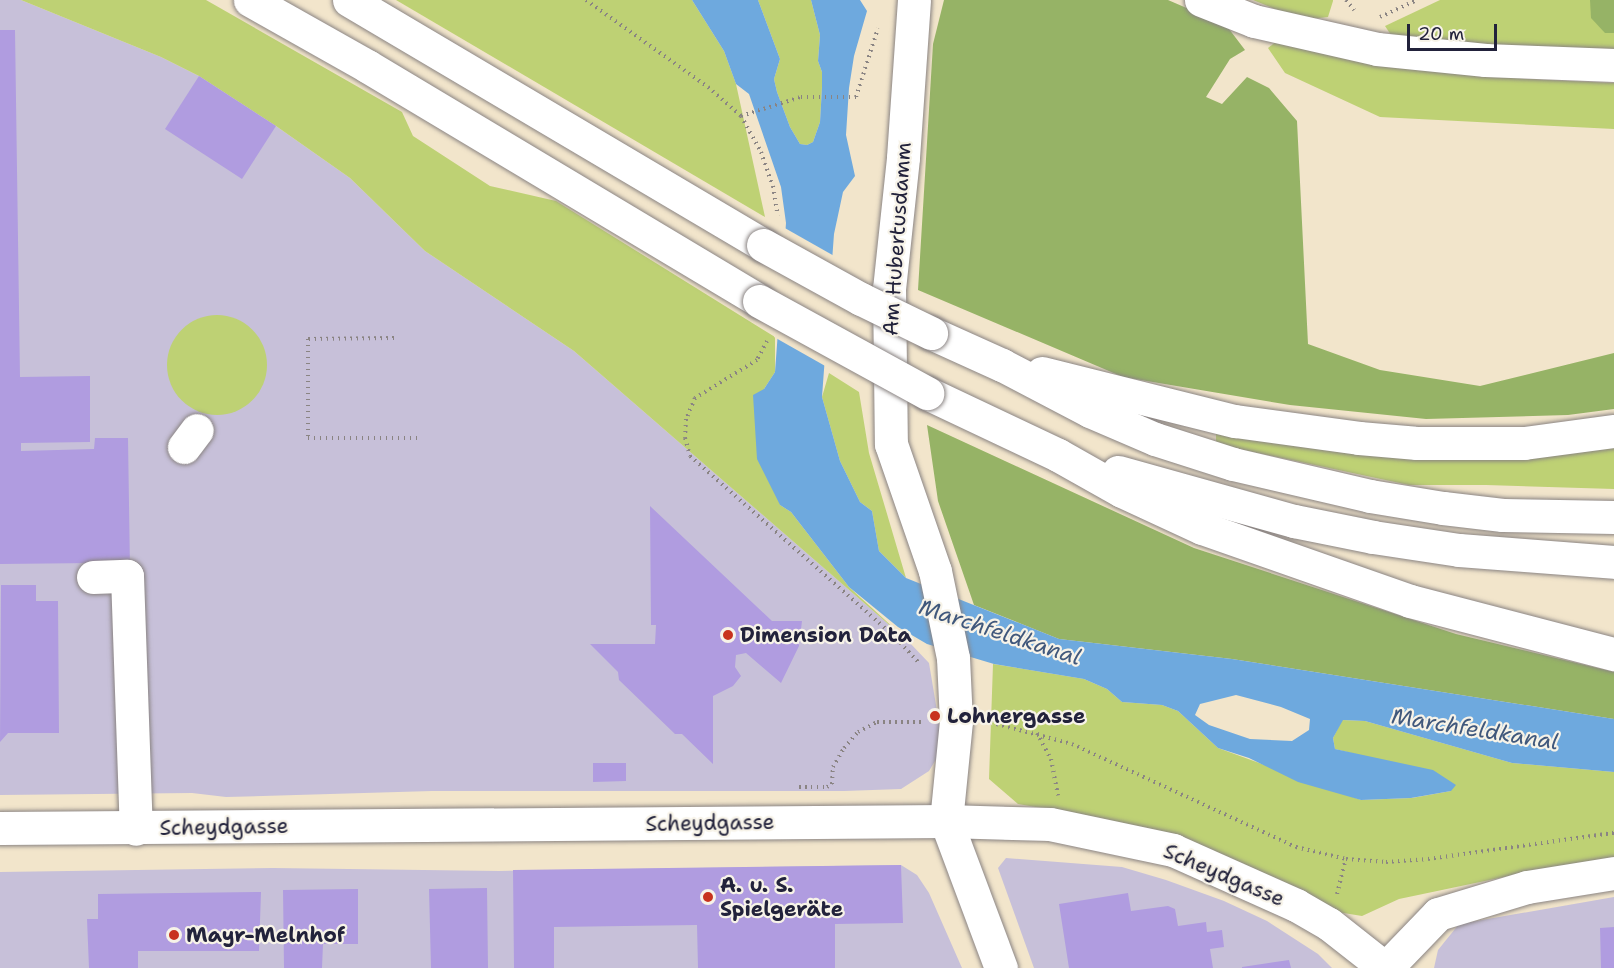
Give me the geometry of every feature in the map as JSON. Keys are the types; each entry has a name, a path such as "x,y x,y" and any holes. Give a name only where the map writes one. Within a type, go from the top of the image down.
{"main road":[{"path":"250,0 367,66 759,301 927,393 1058,455 1122,491 1202,528 1323,572 1493,624 1614,654"},
{"path":"349,0 770,236 861,299 1002,365 1090,411 1155,439 1290,479 1370,496 1491,514 1557,518 1614,517"},
{"name":"Am Hubertusdamm","path":"914,0 903,158 889,288 891,444 935,571 953,658 956,721 946,821"},
{"path":"1202,0 1254,21 1377,49 1485,60 1614,65"},
{"path":"1002,365 1091,384 1235,421 1359,438 1417,443 1524,443 1614,431"},
{"path":"1058,455 1294,521 1372,537 1459,550 1614,562"},
{"path":"93,577 127,576 136,829"},
{"path":"946,821 1001,968"},
{"name":"Scheydgasse","path":"0,828 136,829 946,821 1057,825 1173,850 1321,920 1386,968 1438,914 1527,887 1614,873"}],"path":[{"path":"586,0 708,87 741,116 761,152 773,186 770,236"},
{"path":"1376,18 1418,0"},
{"path":"741,116 781,102 821,97 856,97 880,23"},
{"path":"768,333 767,345 757,360 695,398 686,419 685,438 690,456 892,634 922,666"},
{"path":"394,338 308,339 308,438 422,438"},
{"path":"792,788 827,787 832,784 833,767 844,748 858,732 877,722 976,719 1037,733 1083,749 1296,847 1346,860 1386,862 1428,859 1614,833"},
{"path":"1037,733 1052,759 1058,791 1057,825"}],"shaded area":[{"path":"0,0 21,0 161,57 199,76 350,178 425,251 574,351 909,642 929,663 941,735 938,756 929,771 901,789 844,791 432,791 226,797 192,793 0,795"},
{"path":"1006,858 1122,867 1166,880 1224,901 1267,921 1318,954 1332,968 1034,968 998,868"},
{"path":"901,865 917,875 929,893 962,968 0,968 0,872 273,868 499,871"},
{"path":"1614,897 1614,968 1434,968 1438,950 1459,924"}],"green space":[{"path":"21,0 206,0 402,112 413,136 490,186 556,201 775,337 775,372 764,389 780,505 791,512 849,587 909,642 574,351 425,251 350,178 199,76 161,57"},
{"path":"396,0 692,0 724,51 736,84 765,217"},
{"path":"758,0 811,0 820,35 818,61 822,72 822,87 820,122 813,142 807,145 800,144 790,127 777,92 774,79 780,59"},
{"path":"944,0 1168,0 1226,25 1245,50 1230,59 1206,97 1222,104 1247,77 1269,88 1297,121 1308,344 1380,370 1480,386 1614,353 1614,409 1568,415 1426,419 1290,405 1123,377 918,290 933,44"},
{"path":"1253,0 1333,1 1328,17 1302,20"},
{"path":"1440,0 1614,0 1614,51 1395,41 1385,26"},
{"path":"1590,0 1614,0 1614,33 1605,33 1591,18"},
{"path":"1278,40 1322,52 1528,79 1614,83 1614,129 1380,117 1285,73 1268,48"},
{"path":"217,315 245,323 259,337 267,365 259,393 245,407 217,415 189,407 175,393 167,365 175,337 189,323"},
{"path":"829,373 859,392 869,453 906,578 879,551 872,511 860,502 840,461 822,397"},
{"path":"927,425 1194,548 1456,634 1614,672 1614,719 1232,659 1059,639 974,605 938,501"},
{"path":"1216,434 1346,453 1614,444 1614,489 1409,485 1216,444"},
{"path":"993,664 1084,679 1107,689 1122,702 1162,705 1178,711 1218,748 1361,800 1412,798 1451,791 1355,754 1335,749 1333,738 1342,720 1365,721 1512,763 1614,772 1614,858 1523,873 1399,899 1362,916 1325,910 1191,842 1100,818 1018,804 989,779"}],"water":[{"name":"Marchfeldkanal","path":"692,0 758,0 780,59 774,79 777,92 790,127 800,144 807,145 813,142 820,122 822,87 822,72 818,61 820,35 811,0 860,0 867,11 854,56 849,88 846,135 855,176 843,192 834,234 822,397 840,461 860,502 872,511 879,551 906,578 1059,639 1232,659 1614,719 1614,772 1512,763 1365,721 1343,720 1333,738 1335,749 1433,770 1456,785 1451,791 1411,798 1361,800 1298,782 1249,758 1218,748 1178,711 1162,705 1122,702 1107,689 1084,679 994,664 927,644 898,627 849,587 791,512 780,505 757,459 753,395 764,389 775,372 786,223 781,187 749,94 736,84 724,51","holes":["1236,695 1281,707 1310,719 1309,730 1292,741 1250,739 1209,725 1195,715 1200,704"]}],"pier":[{"path":"783,227 836,257 827,367 774,337"}],"building":[{"path":"0,30 15,30 20,377 90,376 90,442 21,443 21,451 94,449 95,438 128,438 130,569 94,563 0,564"},
{"path":"199,76 276,126 242,179 165,129"},
{"name":"Dimension Data","path":"650,506 772,621 802,621 799,646 781,683 746,653 736,655 735,667 741,676 733,686 713,696 713,764 682,734 675,734 619,680 618,672 590,644 655,644 656,625 651,625"},
{"path":"1,585 36,585 36,601 58,601 59,733 8,733 0,742"},
{"path":"593,763 626,763 626,781 593,782"},
{"name":"A. u. S. Spielgeräte","path":"901,865 903,923 835,924 835,968 698,968 697,925 554,927 554,968 514,968 513,870"},
{"path":"487,888 488,968 431,968 429,889"},
{"name":"Mayr-Melnhof","path":"358,889 358,944 323,944 322,968 284,968 283,890"},
{"name":"Mayr-Melnhof","path":"261,892 259,951 138,951 138,968 89,968 87,919 98,919 98,894"},
{"path":"1128,893 1131,911 1168,906 1175,909 1178,926 1206,922 1207,932 1222,930 1224,947 1210,949 1213,968 1069,968 1059,904"},
{"path":"1614,927 1614,968 1601,968 1600,928"},
{"path":"1289,960 1291,968 1242,968 1242,967"}],"place":[{"name":"Dimension Data","path":"728,635"},
{"name":"Lohnergasse","path":"935,716"},
{"name":"A. u. S. Spielgeräte","path":"708,897"},
{"name":"Mayr-Melnhof","path":"174,935"}]}
